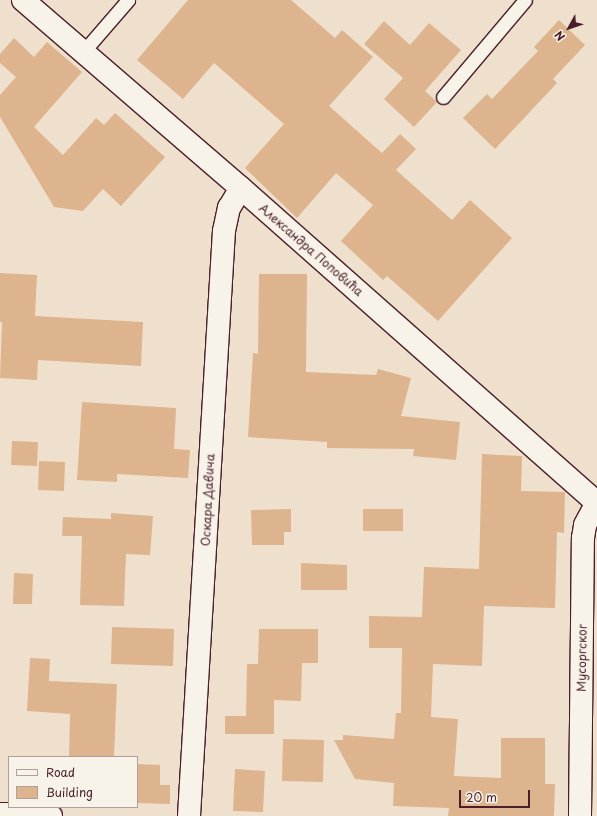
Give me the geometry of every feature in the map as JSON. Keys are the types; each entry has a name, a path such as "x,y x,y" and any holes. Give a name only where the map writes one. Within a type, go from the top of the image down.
{"street":[{"name":"Александра Поповића","path":"23,0 241,188 597,502"},
{"name":"Оскара Давича","path":"189,816 224,231 229,208 241,188"},
{"name":"Мусоргског","path":"580,816 583,538 585,525 597,502"},
{"path":"0,814 51,816"}],"lane":[{"path":"83,52 128,0"},
{"path":"443,97 525,0"}],"building":[{"path":"188,0 291,0 335,38 342,30 373,57 329,106 382,153 400,134 416,149 396,170 452,220 470,200 512,238 438,321 387,276 383,280 341,241 373,205 336,173 297,218 245,168 284,124 214,63 183,99 137,60"},
{"path":"559,20 585,45 553,79 557,83 495,149 463,118 487,94 492,99 538,51 534,47"},
{"path":"384,21 410,45 429,23 461,50 425,91 437,102 414,127 384,99 403,78 364,44"},
{"path":"14,38 34,57 47,42 82,72 34,127 63,155 96,118 104,125 115,113 165,157 121,206 103,189 83,211 54,207 0,117 0,95 16,77 0,63 0,54"},
{"path":"0,273 37,275 35,316 143,322 141,366 38,360 37,380 0,378 2,322 0,322"},
{"path":"259,274 307,274 306,372 376,375 378,369 411,378 401,416 460,422 456,460 413,456 414,449 327,448 327,442 248,437 253,353 258,354"},
{"path":"82,402 176,408 174,449 190,450 188,478 117,474 117,482 77,480"},
{"path":"12,441 38,442 37,466 11,465"},
{"path":"482,454 522,456 521,491 565,492 564,533 557,532 555,608 484,606 482,666 433,664 431,717 458,719 454,776 501,778 501,738 545,738 545,784 555,784 554,816 448,816 449,808 393,806 394,783 355,779 334,740 343,740 343,735 394,739 396,713 401,713 402,648 369,648 369,616 422,617 424,567 479,569"},
{"path":"39,461 65,462 64,491 38,490"},
{"path":"291,509 291,532 284,532 284,545 252,545 251,510"},
{"path":"363,509 403,509 403,531 363,531"},
{"path":"111,513 153,516 150,555 126,554 124,606 80,605 82,536 62,536 63,517 111,519"},
{"path":"301,563 347,565 347,590 301,590"},
{"path":"14,573 33,574 32,604 13,604"},
{"path":"112,627 174,629 173,666 111,664"},
{"path":"259,629 318,629 318,663 302,663 301,701 274,700 274,734 225,734 225,716 246,716 247,664 258,664"},
{"path":"30,658 50,659 49,681 117,684 114,756 69,756 70,714 27,711"},
{"path":"283,739 324,740 323,782 282,781"},
{"path":"138,764 160,765 160,785 170,785 170,804 138,803"},
{"path":"235,769 265,771 263,812 233,811"}]}
